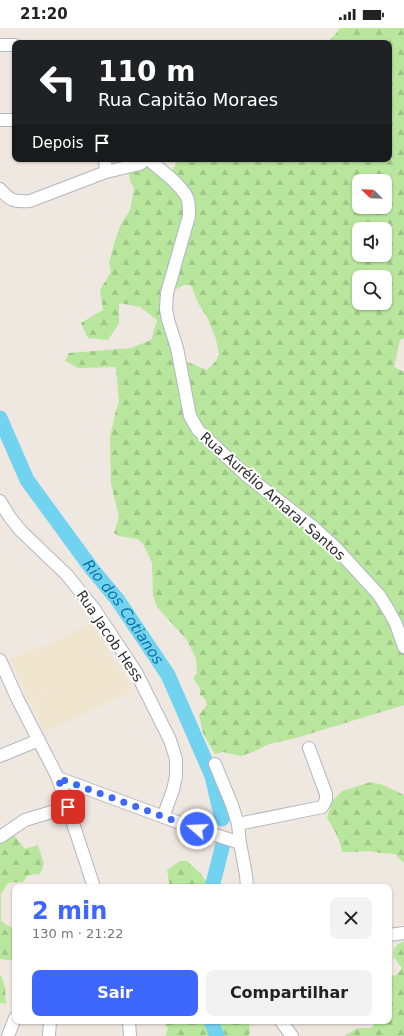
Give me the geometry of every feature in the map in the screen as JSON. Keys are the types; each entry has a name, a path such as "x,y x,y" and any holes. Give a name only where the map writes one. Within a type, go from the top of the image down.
{"street":[{"path":"0,45 12,45"},
{"path":"0,120 12,120"},
{"path":"106,162 106,172"},
{"name":"Rua Aurélio Amaral Santos","path":"0,189 8,199 19,202 30,201 106,172 134,166 143,162"},
{"name":"Rua Aurélio Amaral Santos","path":"150,162 183,191 188,198 189,216 168,293 166,308 168,320 177,348 193,423 198,430 247,476 313,527 335,547 378,595 396,624 404,647"},
{"name":"Rua Jacob Hess","path":"0,500 9,516 21,531 67,575 95,610 136,672 170,740 176,759 176,776 163,817"},
{"path":"0,660 17,698 58,778 93,884"},
{"path":"0,756 39,740"},
{"path":"238,824 322,807 326,800 326,794 309,748"},
{"path":"215,764 238,824 247,884"},
{"path":"58,778 163,817 240,843"},
{"path":"0,837 25,820 68,807"},
{"path":"392,935 404,933"},
{"path":"8,1036 13,1024"},
{"path":"49,1036 50,1024"},
{"path":"129,1024 130,1036"},
{"path":"283,1024 292,1036"}],"shaded area":[{"path":"91,622 112,659 113,658 133,690 45,733 30,702 85,673 29,701 10,659 57,641"}],"green space":[{"path":"340,28 404,28 404,338 400,340 394,367 404,372 404,705 296,738 269,744 241,756 223,752 215,754 203,733 199,715 207,705 205,699 200,695 200,688 193,678 197,673 196,659 187,640 157,607 153,595 152,563 143,544 138,539 119,536 114,533 119,517 111,484 110,437 119,402 116,367 78,368 65,361 69,353 131,348 151,340 157,320 140,307 119,303 119,323 108,340 88,338 81,323 103,310 100,290 111,272 109,263 114,244 121,224 130,210 134,188 130,181 129,173 148,167 155,169 166,177 175,166 176,162 392,162 392,40 330,40","holes":["184,285 191,285 198,303 207,317 216,339 219,354 216,361 207,370 173,356 169,293"]},
{"path":"371,782 383,785 404,795 404,863 395,854 368,851 342,852 338,838 327,818 332,801 342,791"},
{"path":"14,835 25,849 38,845 44,864 40,874 28,875 23,882 8,883 1,894 1,921 12,928 12,961 0,959 0,843"},
{"path":"180,861 187,861 201,874 208,884 169,884 167,870"},
{"path":"404,941 404,1036 344,1036 358,1028 371,1028 374,1024 392,1024 392,976 396,975 401,970 401,967 393,956 394,948"},
{"path":"0,976 2,977 5,988 6,1004 0,1003"},
{"path":"165,1024 249,1024 250,1033 248,1036 165,1036 168,1029"}],"waterway":[{"name":"Rio dos Cotianos","path":"0,418 27,480 92,569 117,599 168,675 212,776 222,819"},
{"name":"Rio dos Cotianos","path":"213,884 223,844"},
{"name":"Rio dos Cotianos","path":"212,1024 217,1036"}],"route":[{"path":"68,807 58,778 197,829"}]}
